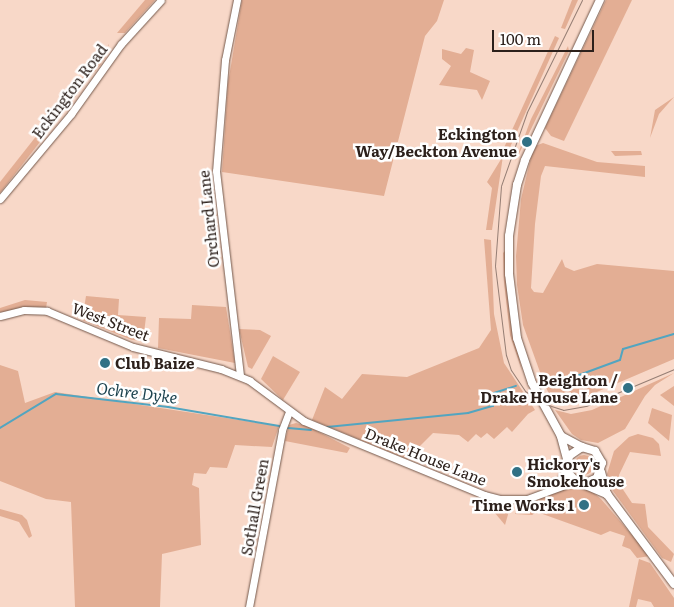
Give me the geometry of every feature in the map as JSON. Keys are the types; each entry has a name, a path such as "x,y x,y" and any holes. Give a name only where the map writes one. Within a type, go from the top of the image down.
{"main road":[{"path":"600,0 525,160 517,186 509,236 510,283 517,338 532,383 561,436 567,463 576,481 586,483 608,494"},
{"path":"561,436 599,454 601,472 608,494 674,584"},
{"path":"567,463 573,451 582,447"},
{"path":"586,483 601,472"}],"street":[{"name":"Eckington Road","path":"0,199 71,114 122,44 161,0"},
{"name":"Orchard Lane","path":"237,0 225,60 216,171 240,376"},
{"name":"West Street","path":"0,316 24,310 47,311 132,347 198,361 240,376 289,412"},
{"name":"Drake House Lane","path":"289,412 414,468 484,495 515,500 541,495 576,481"},
{"name":"Sothall Green","path":"249,607 282,430 289,412"},
{"path":"557,487 567,463"}],"shaded area":[{"path":"145,0 155,0 125,33 117,33"},
{"path":"242,0 444,0 437,21 425,36 384,196 222,172 228,83"},
{"path":"572,0 578,0 565,29 561,28"},
{"path":"606,0 632,0 564,141 551,136 545,128"},
{"path":"555,36 559,38 507,154 502,152"},
{"path":"109,44 105,59 0,193 0,182"},
{"path":"568,46 569,51 515,162 531,119"},
{"path":"466,48 474,50 470,72 490,81 482,100 477,90 439,85 451,66 442,59 442,49 461,54"},
{"path":"674,97 659,114 650,138 655,110"},
{"path":"543,143 597,162 645,166 645,177 545,166 541,176 535,224 531,288 534,292 543,293 562,259 565,267 574,271 597,264 674,271 674,359 585,397 569,400 551,397 545,386 523,325 517,285 516,256 521,199 532,153 535,146"},
{"path":"611,151 641,151 642,155 615,156"},
{"path":"503,156 492,230 486,230 492,188 487,182"},
{"path":"484,239 491,240 494,314 504,363 535,410 528,414 512,432 507,427 494,439 487,433 481,438 476,434 468,442 459,435 433,433 407,459 312,420 325,387 342,399 362,374 407,377 479,348 491,330"},
{"path":"505,251 510,317 522,371 510,335 504,282 503,253"},
{"path":"86,296 119,299 118,315 146,317 143,341 132,340 82,320"},
{"path":"25,300 47,302 46,308 0,312 0,308"},
{"path":"192,305 226,307 235,363 158,348 159,318 191,319"},
{"path":"239,329 260,330 271,336 252,369 248,367"},
{"path":"273,356 300,372 283,400 261,379"},
{"path":"0,365 18,371 25,403 55,392 279,426 272,447 235,445 227,468 210,467 206,474 194,473 192,485 199,488 201,545 162,554 160,607 75,607 71,502 46,499 0,481"},
{"path":"674,373 655,385 645,396 625,429 598,443 581,440 572,434 555,410 571,414 592,410"},
{"path":"674,386 674,406 660,395"},
{"path":"652,408 672,415 669,441 648,423"},
{"path":"296,423 309,427 350,448 347,453 285,441 289,425"},
{"path":"638,434 653,438 659,444 661,456 630,452 619,475 620,485 632,503 645,504 648,527 674,554 671,562 662,558 613,491 607,474 614,451 629,437"},
{"path":"584,455 591,458 594,465 591,472 584,475 577,472 574,465 577,458"},
{"path":"573,485 590,490 601,499 650,556 637,558 630,549 622,546 625,536 610,531 601,535 537,512 532,515 515,514 522,505"},
{"path":"484,500 505,505 509,511 505,525"},
{"path":"0,509 22,515 27,520 32,536 29,538 19,522 0,516"},
{"path":"639,559 650,563 674,598 674,607 654,607 651,602 638,599 636,607 629,607"}],"waterway":[{"name":"Ochre Dyke","path":"544,379 571,378 620,360 623,349 674,334"},
{"name":"Ochre Dyke","path":"327,427 468,413 493,406 494,393 516,386"},
{"name":"Ochre Dyke","path":"0,428 56,394 168,407 279,426"},
{"name":"Ochre Dyke","path":"288,428 311,430"}],"tram line":[{"path":"582,0 527,112 501,186 495,266 506,355 511,370 525,391 542,403 563,410 586,406 674,369"}],"place":[{"name":"Eckington Way/Beckton Avenue","path":"527,142"},
{"name":"Club Baize","path":"105,363"},
{"name":"Beighton / Drake House Lane","path":"628,388"},
{"name":"Hickory's Smokehouse","path":"517,472"},
{"name":"Time Works 1","path":"584,505"}]}
